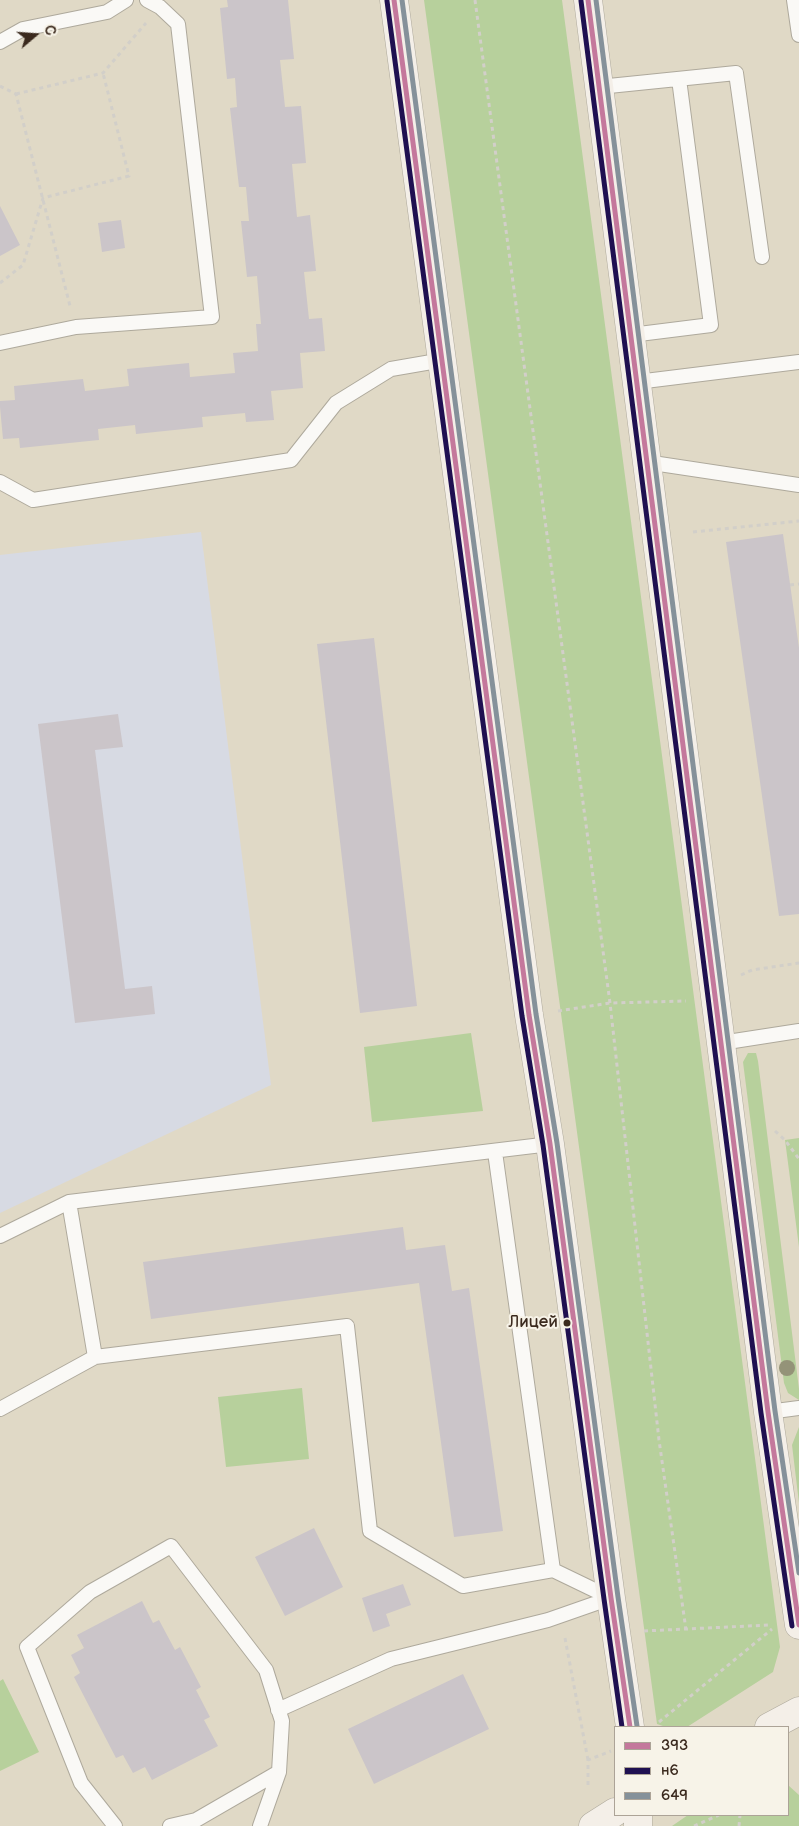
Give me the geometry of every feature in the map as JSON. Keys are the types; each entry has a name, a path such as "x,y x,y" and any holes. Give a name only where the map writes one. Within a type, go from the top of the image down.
{"street":[{"path":"394,0 529,1015 550,1144 630,1726"},
{"path":"588,0 768,1412 799,1625"},
{"path":"771,1726 799,1711"},
{"path":"593,1826 614,1813"}],"lane":[{"path":"0,42 22,29 106,12 126,0"},
{"path":"0,343 76,327 212,317 178,24 160,7 147,0"},
{"path":"794,0 799,35"},
{"path":"599,87 736,73 762,257"},
{"path":"631,335 711,325 679,79"},
{"path":"0,482 33,500 292,460 336,403 391,369 443,360"},
{"path":"637,382 799,362"},
{"path":"646,462 799,485"},
{"path":"721,1043 799,1032"},
{"path":"0,1236 70,1202 550,1144"},
{"path":"495,1152 553,1570"},
{"path":"70,1202 95,1357"},
{"path":"0,1409 95,1357 347,1326 370,1531 464,1586 553,1570 611,1598"},
{"path":"768,1412 799,1408"},
{"path":"116,1826 81,1783 27,1647 90,1592 171,1546 266,1670 282,1721 279,1772 260,1826"},
{"path":"278,1710 391,1659 561,1615 611,1598"},
{"path":"170,1826 197,1823 279,1772"}],"path":[{"path":"475,0 610,1004 659,1440 686,1630"},
{"path":"0,86 16,94 103,73 160,7"},
{"path":"43,198 129,176 103,73"},
{"path":"16,94 76,327"},
{"path":"0,283 23,265 43,198"},
{"path":"693,532 799,521"},
{"path":"790,585 799,584"},
{"path":"529,1015 610,1004 690,1000 752,970 799,963"},
{"path":"775,1131 785,1140 799,1159"},
{"path":"561,1615 588,1760 588,1785"},
{"path":"616,1631 686,1630 776,1625 657,1724"},
{"path":"588,1760 612,1751"},
{"path":"694,1826 717,1816"}],"shaded area":[{"path":"201,532 271,1085 0,1213 0,555"}],"green space":[{"path":"424,0 562,0 780,1647 773,1672 689,1726 663,1726 657,1724"},
{"path":"471,1033 483,1111 372,1122 364,1047"},
{"path":"748,1053 756,1053 758,1061 799,1400 788,1393 784,1383 743,1062"},
{"path":"799,1138 799,1247 785,1140"},
{"path":"302,1388 309,1459 226,1467 218,1397"},
{"path":"799,1427 799,1503 792,1445"},
{"path":"3,1679 39,1752 0,1771 0,1681"},
{"path":"789,1786 799,1795 799,1826 672,1826 687,1816 789,1816"}],"building":[{"path":"227,0 288,0 294,59 280,60 285,107 301,106 306,163 292,164 297,217 310,215 316,271 304,272 309,319 322,318 325,351 300,353 303,388 271,391 274,420 246,422 245,413 202,417 203,427 136,434 135,425 98,429 99,440 20,448 19,438 3,439 0,401 15,400 14,386 83,379 85,391 129,386 127,369 189,363 190,377 235,373 233,353 258,351 256,324 261,324 257,276 247,277 241,221 249,221 246,187 239,187 230,108 237,107 235,78 227,79 220,8 228,7"},
{"path":"0,206 20,245 0,256"},
{"path":"121,220 125,248 102,252 98,223"},
{"path":"783,534 799,648 799,914 779,916 726,542"},
{"path":"374,638 417,1006 360,1013 317,644"},
{"path":"118,714 123,747 95,750 125,989 152,986 155,1014 75,1023 38,724"},
{"path":"403,1227 406,1250 445,1245 452,1291 469,1288 503,1531 454,1537 419,1283 151,1319 143,1262"},
{"path":"314,1528 343,1587 285,1616 255,1557"},
{"path":"403,1584 411,1605 386,1614 390,1626 373,1632 362,1598"},
{"path":"142,1601 153,1623 159,1620 175,1650 180,1647 201,1687 196,1690 210,1717 204,1720 218,1746 152,1780 145,1767 133,1773 123,1755 116,1758 74,1677 80,1673 71,1655 84,1648 77,1635"},
{"path":"463,1674 489,1729 374,1784 348,1729"}],"transit line":[{"name":"393","path":"394,0 529,1015 550,1144 630,1726"},
{"name":"649","path":"402,0 536,1014 557,1143 637,1726"},
{"name":"393","path":"588,0 768,1412 799,1625"},
{"name":"649","path":"596,0 775,1411 799,1573"},
{"name":"н6","path":"387,1 522,1016 543,1145 622,1726"},
{"name":"н6","path":"581,1 761,1413 792,1626"}],"place":[{"name":"Лицей","path":"567,1323"}]}
